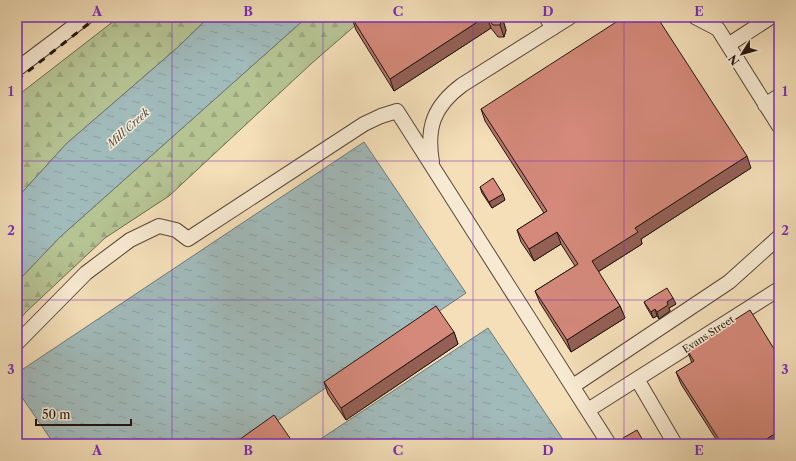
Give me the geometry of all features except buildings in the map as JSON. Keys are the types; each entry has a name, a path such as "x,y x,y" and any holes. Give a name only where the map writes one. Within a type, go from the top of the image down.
{"street":[{"path":"17,69 86,17"},
{"path":"432,166 429,145 432,128 438,109 450,95 549,22 570,17"},
{"path":"695,17 718,29 779,126"},
{"path":"728,45 771,17"},
{"path":"765,105 779,96"},
{"path":"17,343 86,273 130,240 159,226 176,230 188,239 364,124 381,116 397,111 609,444"},
{"path":"573,386 729,282 779,237"},
{"name":"Evans Street","path":"588,410 779,289"},
{"path":"637,379 675,444"}],"green space":[{"path":"119,17 209,17 177,48 66,144 17,198 17,96"},
{"path":"307,17 365,17 312,63 169,196 105,238 26,312 17,323 17,282 60,237"}],"water":[{"name":"Mill Creek","path":"209,17 307,17 60,237 17,282 17,198 66,144 177,48"},
{"path":"364,142 466,293 243,444 54,444 17,390 17,373"},
{"path":"488,328 566,444 313,444"}],"railway":[{"path":"17,80 97,17"}]}
